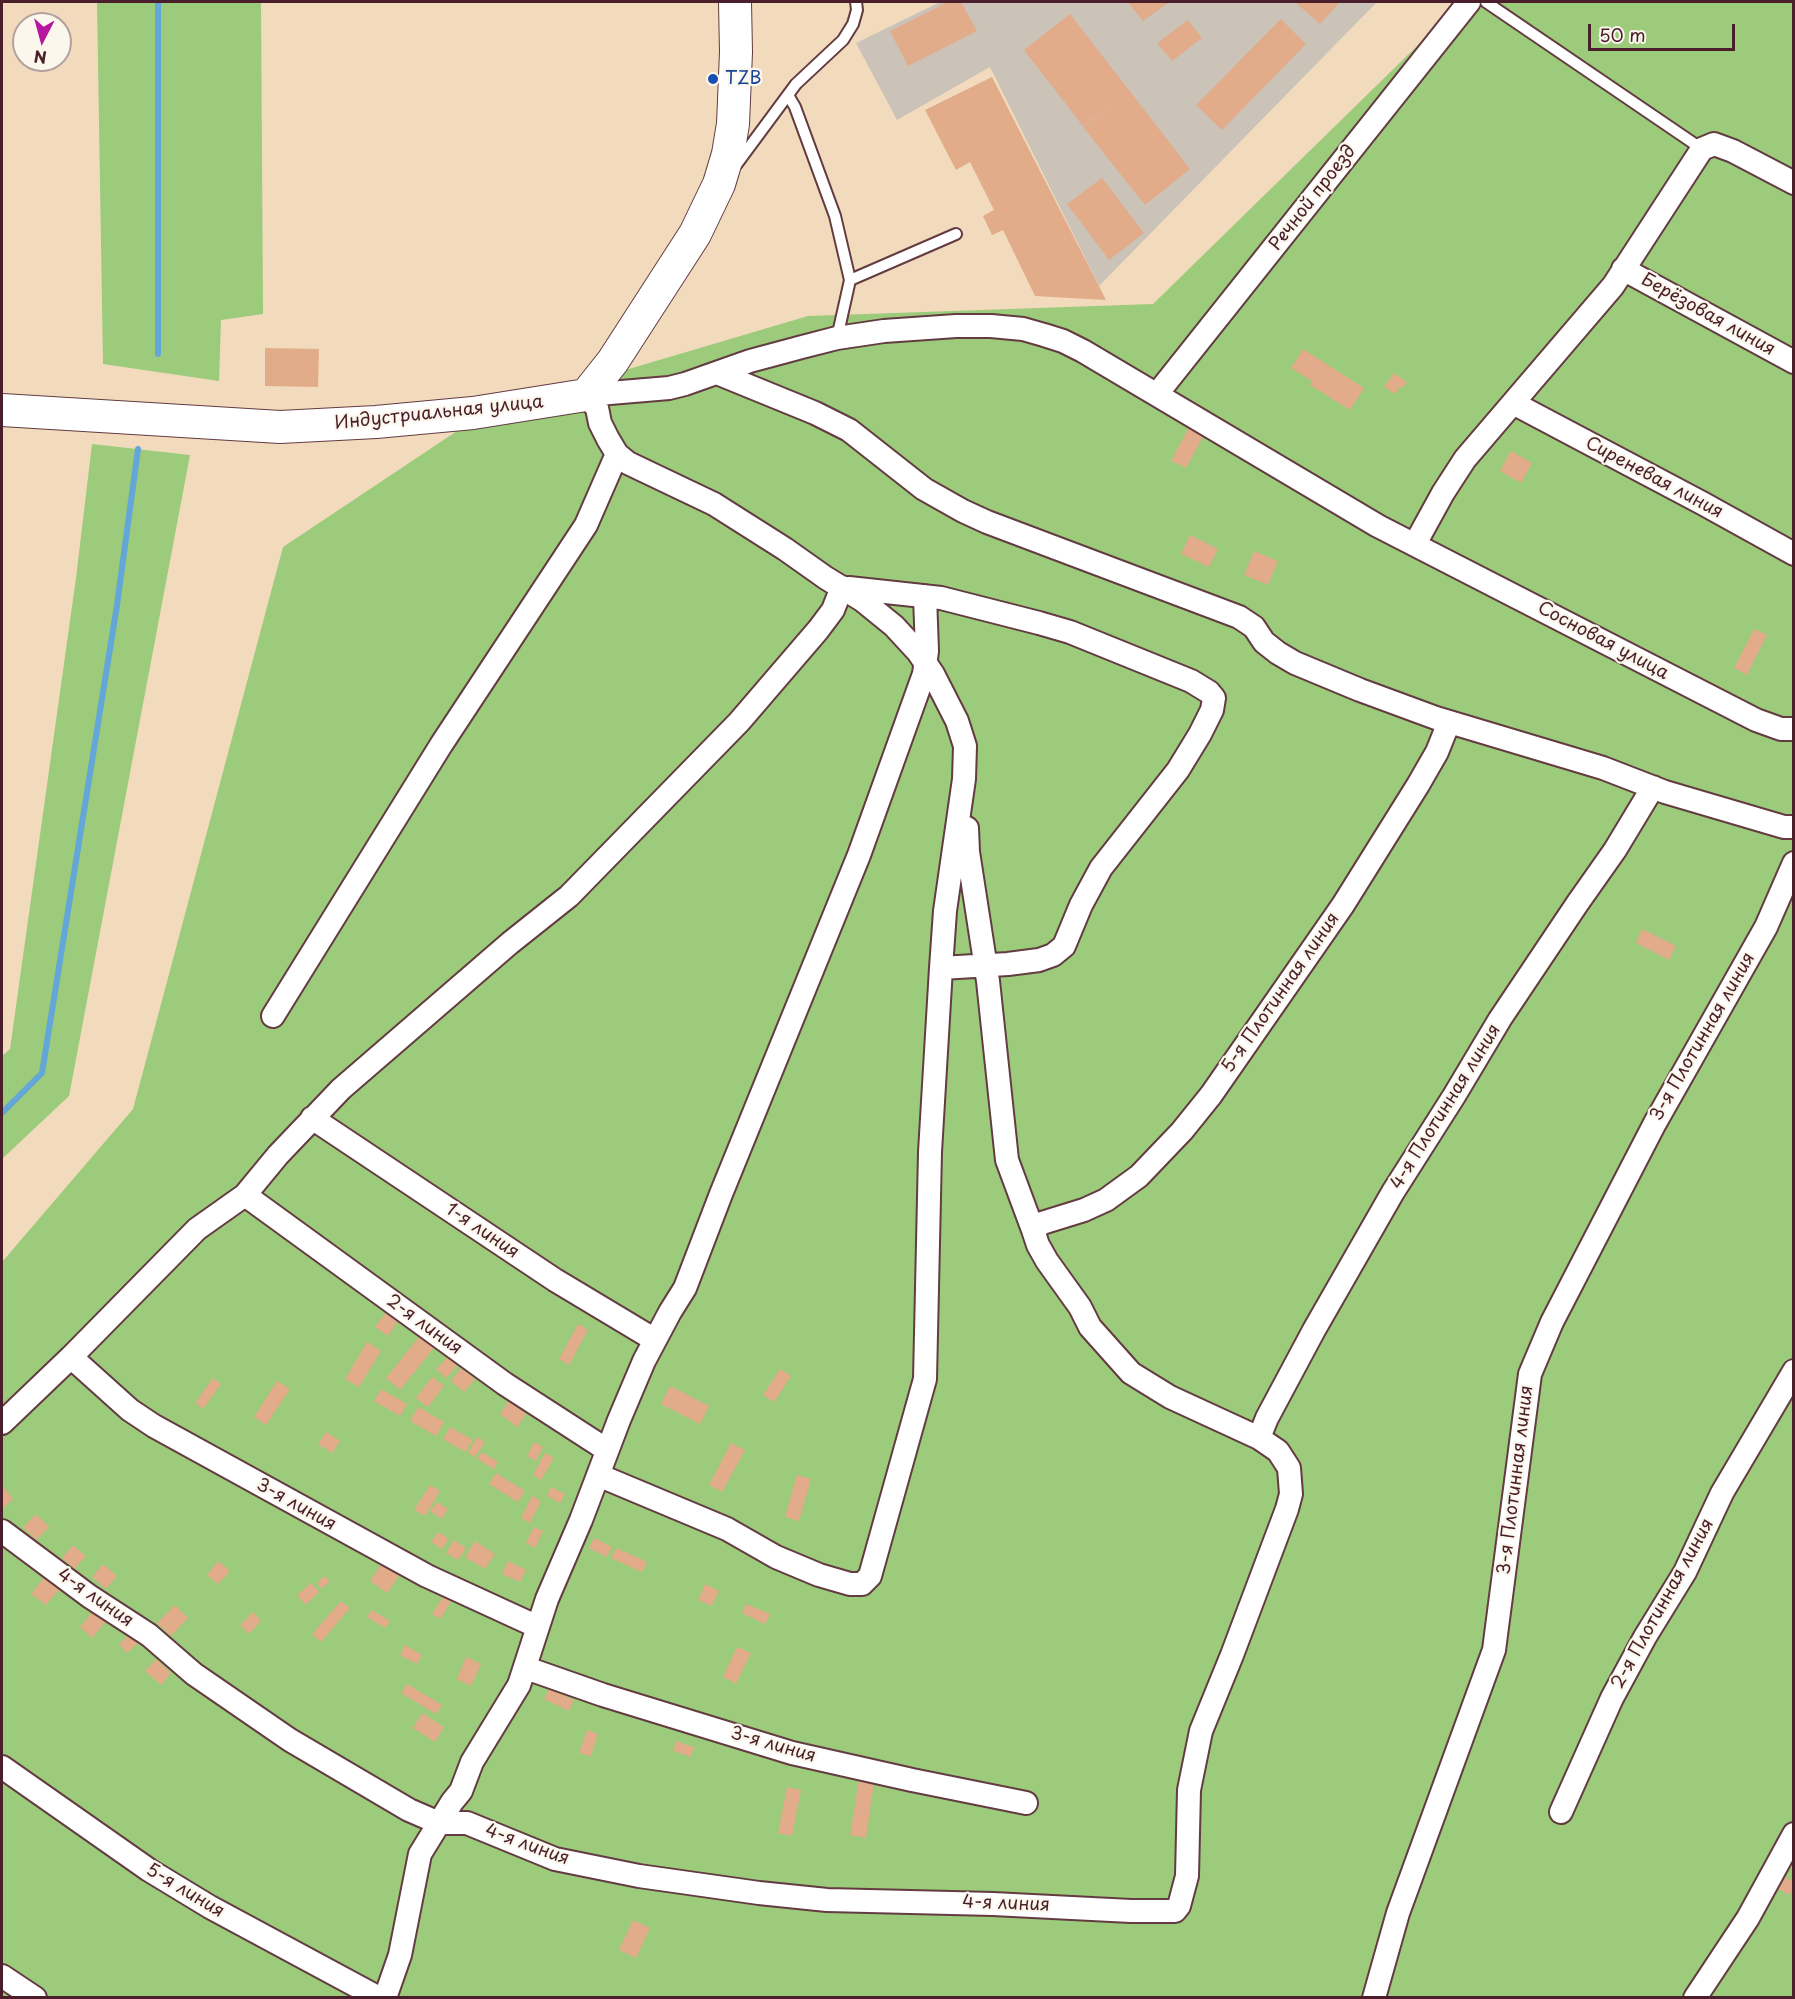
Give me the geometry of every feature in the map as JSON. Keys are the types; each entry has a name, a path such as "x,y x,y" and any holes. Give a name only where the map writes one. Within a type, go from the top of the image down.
{"main road":[{"path":"586,395 614,361 695,234 719,184 728,154 733,124 736,52 735,2"},
{"name":"Индустриальная улица","path":"2,410 280,428 473,413 586,395"}],"street":[{"name":"Речной проезд","path":"1157,394 1469,2"},
{"path":"1415,544 1465,459 1613,286 1708,147 1733,151 1794,183"},
{"name":"Берёзовая линия","path":"1623,269 1794,362"},
{"name":"Сосновая улица","path":"586,395 669,388 750,361 837,338 933,327 991,326 1023,329 1063,341 1157,394 1378,526 1756,720 1781,729 1794,729"},
{"path":"717,373 815,413 849,430 924,489 963,511 1239,617 1254,627 1264,642 1295,663 1360,690 1449,722 1563,755 1653,787 1784,827 1794,827"},
{"path":"586,395 597,408 600,423 617,454 628,463 714,504 785,549 826,579 862,600 886,619 926,663 957,721 965,746 964,779 968,852 986,965 1006,1160 1038,1245 1080,1307 1090,1327 1131,1373 1170,1397 1259,1438"},
{"name":"Сиреневая линия","path":"1513,404 1794,554"},
{"path":"273,1016 441,746 586,525 617,454"},
{"path":"842,587 960,601 1070,632 1191,681 1209,692 1214,698 1212,710 1178,770 1101,868 1077,914 1064,946 1053,955 1040,960 941,968"},
{"path":"2,1423 197,1229 245,1195 278,1155 341,1089 510,943 569,896 740,722 818,630 833,610 842,587"},
{"path":"385,1998 400,1955 420,1854 460,1791 472,1762 519,1686 547,1599 581,1520 607,1450 640,1371 685,1288 721,1194 860,855 917,698 926,663 926,596"},
{"name":"5-я Плотинная линия","path":"1033,1230 1042,1223 1063,1218 1106,1200 1139,1176 1176,1138 1211,1095 1343,905 1418,785 1437,752 1449,722"},
{"path":"598,1474 727,1529 776,1557 819,1575 850,1584 861,1584 870,1576 925,1379 930,1152 941,968 945,911 964,779"},
{"name":"4-я Плотинная линия","path":"1259,1438 1267,1418 1314,1330 1393,1192 1500,1019 1615,850 1653,787"},
{"name":"3-я Плотинная линия","path":"1374,1998 1398,1913 1494,1650 1520,1460 1526,1393 1534,1364 1557,1312 1649,1133 1766,927 1794,862"},
{"name":"1-я линия","path":"312,1118 555,1280 655,1340"},
{"name":"2-я линия","path":"245,1195 506,1384 607,1450"},
{"name":"3-я линия","path":"70,1357 130,1410 154,1426 427,1576 538,1627"},
{"name":"2-я Плотинная линия","path":"1561,1812 1612,1698 1685,1572 1722,1493 1794,1371"},
{"name":"4-я линия","path":"2,1532 89,1596 149,1635 194,1674 290,1740 409,1810 439,1823 468,1823 555,1859 639,1876 759,1893 826,1900 1175,1911 1179,1906 1187,1876 1190,1790 1201,1731 1249,1611 1291,1494 1289,1468 1278,1451 1259,1438"},
{"name":"3-я линия","path":"526,1668 603,1695 792,1753 1026,1803"},
{"name":"5-я линия","path":"2,1767 149,1870 210,1907 379,1998"},
{"path":"1695,1998 1748,1918 1794,1834"},
{"path":"2,1976 35,1998"}],"lane":[{"path":"719,184 744,156 796,84 843,40 853,24 857,10 856,2"},
{"path":"1486,2 1708,147"},
{"path":"788,95 836,216 850,280 837,338"},
{"path":"850,280 956,234"}],"shaded area":[{"path":"940,2 1377,2 1099,286 990,67 897,120 856,43"}],"green space":[{"path":"97,2 261,2 263,314 221,320 219,381 103,364"},
{"path":"1462,2 1793,2 1793,1997 2,1998 2,1262 133,1109 283,547 487,411 808,316 1153,304"},
{"path":"92,444 190,455 69,1096 2,1159 2,1056 10,1049 76,578"}],"building":[{"path":"948,2 961,2 977,31 908,66 890,31"},
{"path":"1128,2 1169,2 1143,21"},
{"path":"1295,2 1340,2 1320,24"},
{"path":"1070,14 1190,169 1145,205 1083,127 1124,95 1083,126 1024,50"},
{"path":"1281,19 1306,44 1222,130 1196,105"},
{"path":"1188,20 1202,38 1172,61 1157,43"},
{"path":"992,77 1106,300 1035,296 1003,230 992,235 983,216 994,210 970,162 956,170 925,110"},
{"path":"1102,178 1144,233 1109,260 1067,204"},
{"path":"265,348 319,349 318,387 265,386"},
{"path":"1303,349 1364,388 1350,410 1310,385 1312,381 1291,368"},
{"path":"1394,373 1407,382 1395,394 1384,387"},
{"path":"1190,425 1205,433 1186,468 1171,461"},
{"path":"1511,451 1532,463 1521,483 1500,471"},
{"path":"1190,535 1218,549 1209,567 1181,554"},
{"path":"1254,551 1278,561 1268,585 1244,575"},
{"path":"1754,629 1767,635 1747,675 1734,668"},
{"path":"1642,929 1676,946 1669,960 1636,943"},
{"path":"389,1308 401,1316 388,1336 375,1327"},
{"path":"578,1324 588,1330 569,1365 559,1359"},
{"path":"423,1332 437,1344 400,1390 386,1378"},
{"path":"367,1342 381,1351 359,1387 345,1379"},
{"path":"448,1357 457,1366 446,1378 436,1369"},
{"path":"461,1368 475,1379 464,1392 451,1381"},
{"path":"780,1369 791,1376 774,1402 763,1395"},
{"path":"432,1377 444,1386 428,1407 416,1398"},
{"path":"213,1378 221,1384 203,1409 195,1403"},
{"path":"277,1381 290,1389 266,1425 254,1417"},
{"path":"670,1386 709,1406 700,1424 661,1404"},
{"path":"381,1389 407,1404 400,1416 374,1401"},
{"path":"509,1401 526,1414 517,1427 500,1414"},
{"path":"418,1407 444,1422 436,1436 410,1421"},
{"path":"450,1427 473,1440 465,1452 443,1439"},
{"path":"326,1432 340,1441 332,1453 318,1444"},
{"path":"477,1437 485,1442 475,1457 468,1453"},
{"path":"534,1442 543,1447 536,1461 527,1456"},
{"path":"731,1443 745,1450 722,1492 709,1485"},
{"path":"482,1452 498,1462 494,1469 477,1459"},
{"path":"545,1453 554,1458 541,1480 533,1475"},
{"path":"496,1473 525,1491 518,1502 489,1484"},
{"path":"797,1475 811,1479 799,1521 785,1517"},
{"path":"2,1485 13,1499 2,1509"},
{"path":"430,1485 440,1491 425,1516 414,1510"},
{"path":"551,1487 565,1494 560,1503 547,1496"},
{"path":"532,1496 541,1501 530,1523 521,1518"},
{"path":"437,1502 448,1509 442,1519 430,1511"},
{"path":"36,1514 49,1527 36,1540 23,1527"},
{"path":"534,1527 543,1531 535,1548 526,1543"},
{"path":"438,1532 449,1539 442,1549 431,1542"},
{"path":"594,1538 612,1547 607,1557 589,1548"},
{"path":"454,1540 466,1548 458,1560 446,1553"},
{"path":"475,1541 495,1554 485,1569 465,1557"},
{"path":"73,1545 86,1556 74,1569 62,1558"},
{"path":"616,1548 647,1562 642,1572 611,1558"},
{"path":"218,1561 230,1571 218,1584 207,1575"},
{"path":"508,1561 526,1570 520,1582 502,1574"},
{"path":"383,1562 400,1574 387,1593 370,1581"},
{"path":"103,1564 117,1576 106,1589 92,1577"},
{"path":"47,1574 62,1586 46,1605 31,1594"},
{"path":"324,1576 330,1581 322,1589 317,1583"},
{"path":"311,1583 319,1592 306,1605 297,1595"},
{"path":"705,1584 719,1591 712,1606 698,1600"},
{"path":"443,1597 451,1602 440,1619 432,1614"},
{"path":"341,1601 350,1608 321,1642 312,1634"},
{"path":"746,1604 770,1614 765,1624 742,1613"},
{"path":"175,1605 188,1618 171,1636 157,1623"},
{"path":"95,1609 108,1619 92,1638 80,1627"},
{"path":"372,1610 390,1621 385,1628 367,1617"},
{"path":"253,1612 261,1621 249,1634 240,1625"},
{"path":"130,1634 138,1643 127,1653 119,1644"},
{"path":"405,1645 422,1655 417,1664 400,1655"},
{"path":"737,1647 751,1653 736,1684 723,1677"},
{"path":"466,1657 481,1664 471,1686 457,1679"},
{"path":"156,1659 171,1673 161,1685 145,1671"},
{"path":"407,1684 442,1705 436,1714 401,1693"},
{"path":"549,1689 574,1700 569,1711 544,1699"},
{"path":"422,1713 444,1727 435,1742 413,1728"},
{"path":"587,1730 598,1734 591,1756 579,1753"},
{"path":"676,1741 694,1747 691,1757 673,1751"},
{"path":"859,1780 874,1782 866,1838 850,1835"},
{"path":"787,1787 801,1790 792,1836 778,1833"},
{"path":"1778,1873 1794,1882 1789,1895 1772,1885"},
{"path":"633,1920 650,1928 636,1958 619,1950"}],"waterway":[{"path":"158,2 158,354"},
{"path":"2,1113 42,1073 117,605 138,449"}],"place":[{"name":"TZB","path":"713,79"}]}
